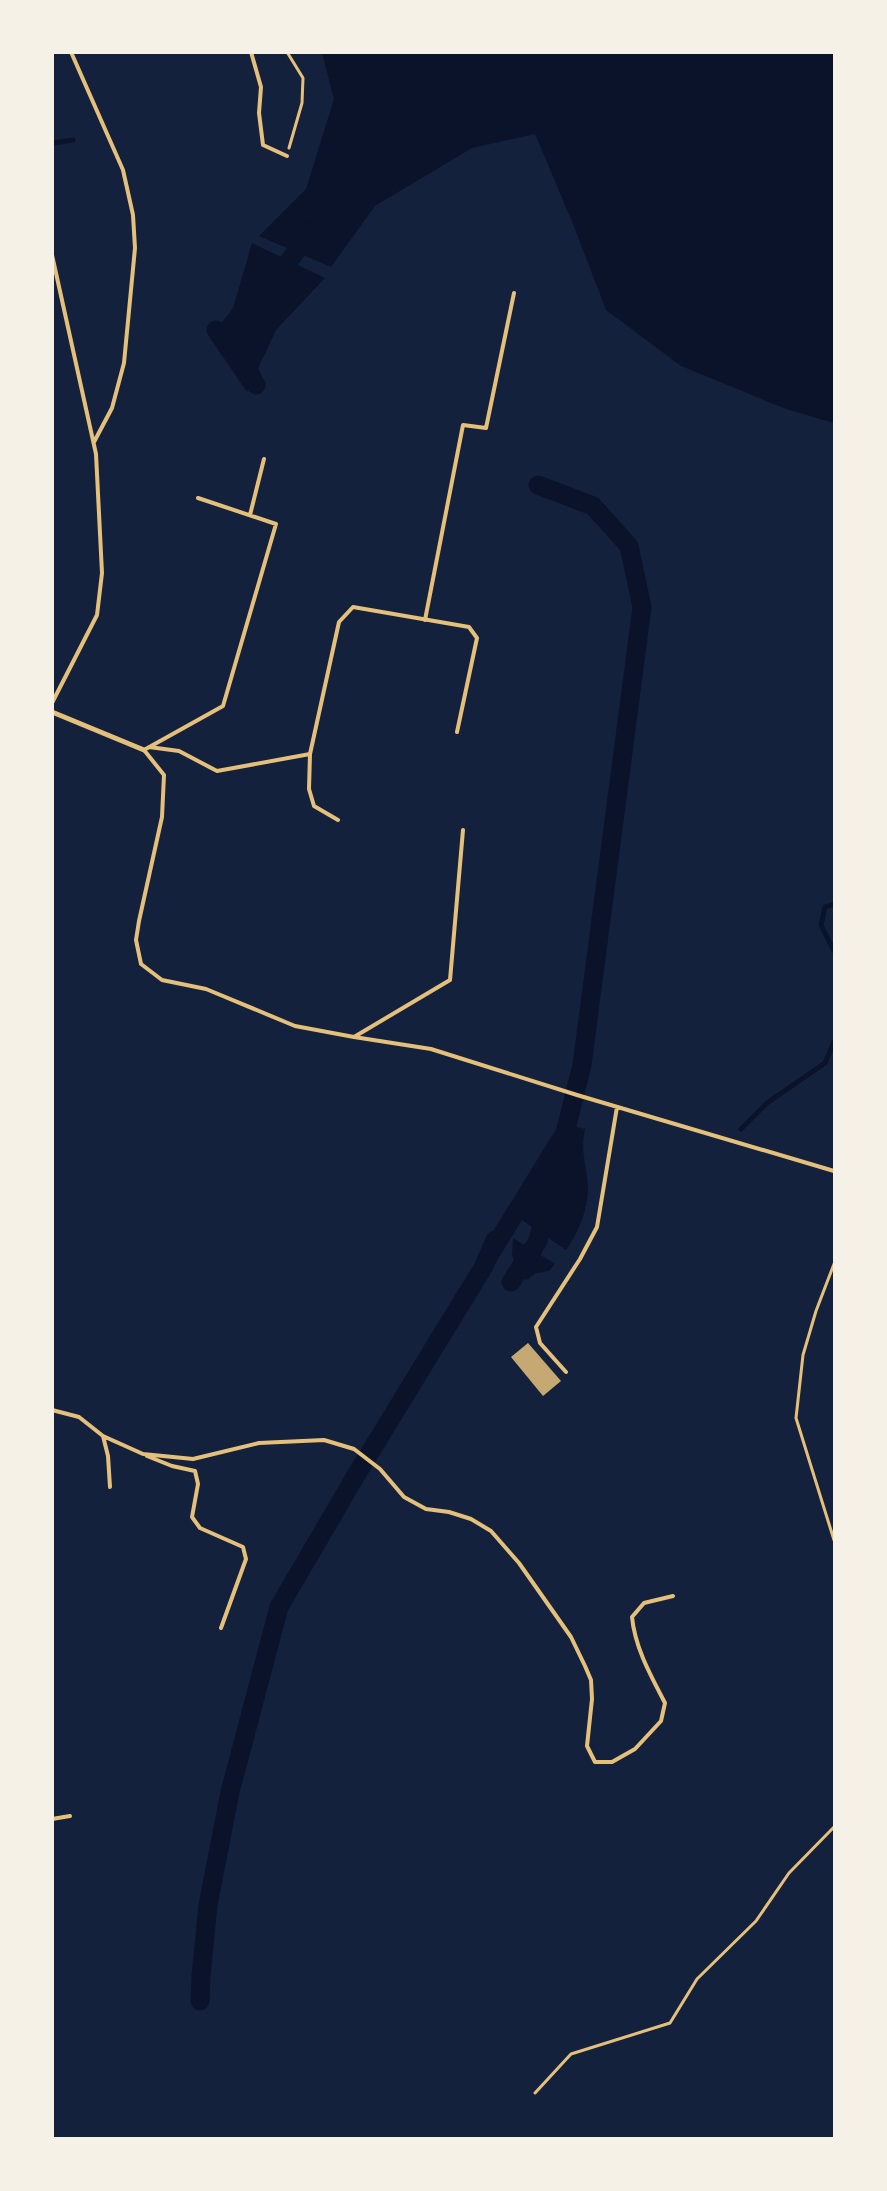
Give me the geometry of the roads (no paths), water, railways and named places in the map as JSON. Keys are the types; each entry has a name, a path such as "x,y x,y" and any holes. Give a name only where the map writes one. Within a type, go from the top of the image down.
{"street":[{"path":"52,712 147,749"}],"lane":[{"path":"71,52 123,170 133,215 135,248 124,363 112,408 94,442"},
{"path":"251,52 261,87 259,114 263,145 287,156"},
{"path":"52,255 96,454 102,573 97,615 52,703"},
{"path":"425,620 463,425 486,428 514,293"},
{"path":"250,515 264,459"},
{"path":"147,749 223,706 276,524 198,498"},
{"path":"338,820 314,806 309,789 310,754 339,622 353,607 469,628 477,638 457,732"},
{"path":"147,749 179,750 217,770 310,754"},
{"path":"147,749 164,775 162,818 138,921 136,940 141,964 162,980 206,989 295,1026 431,1049 617,1107 834,1171"},
{"path":"354,1037 450,980 463,830"},
{"path":"566,1372 540,1343 536,1327 580,1259 597,1227 617,1107"},
{"path":"52,1410 79,1417 104,1436 143,1454 172,1466 195,1471 198,1484 192,1517 200,1528 243,1547 246,1559 220,1628"},
{"path":"104,1436 108,1456 110,1487"},
{"path":"143,1454 193,1459 259,1443 324,1440 354,1449 380,1469 404,1496 426,1509 449,1512 471,1519 490,1531 519,1563 571,1637 585,1666 591,1680 592,1699 587,1746 595,1762 612,1762 635,1749 660,1722 665,1703 643,1660 633,1630 632,1617 644,1603 673,1596"},
{"path":"52,1819 70,1816"}],"water":[{"path":"322,53 834,53 834,423 786,409 681,366 606,310 573,224 535,134 472,148 375,206 331,267 259,236 306,189 334,99"},
{"path":"252,243 325,278 276,330 247,392 210,338 233,308"},
{"path":"560,1123 585,1129 583,1145 588,1196 578,1229 566,1250 522,1220 493,1267 477,1257"},
{"path":"513,1238 555,1264 549,1271 536,1273 527,1280 510,1271 514,1261 512,1255"}],"waterway":[{"path":"52,143 73,140"},
{"path":"275,282 309,232"},
{"path":"216,330 234,343 256,385"},
{"path":"538,485 593,506 629,546 642,607 582,1065 561,1149"},
{"path":"834,904 825,907 821,925 834,951"},
{"path":"741,1129 767,1103 825,1063 834,1042"},
{"path":"511,1282 538,1241 546,1209"},
{"path":"200,2001 208,1905 230,1792 279,1607 355,1477 484,1266 495,1240"}]}
